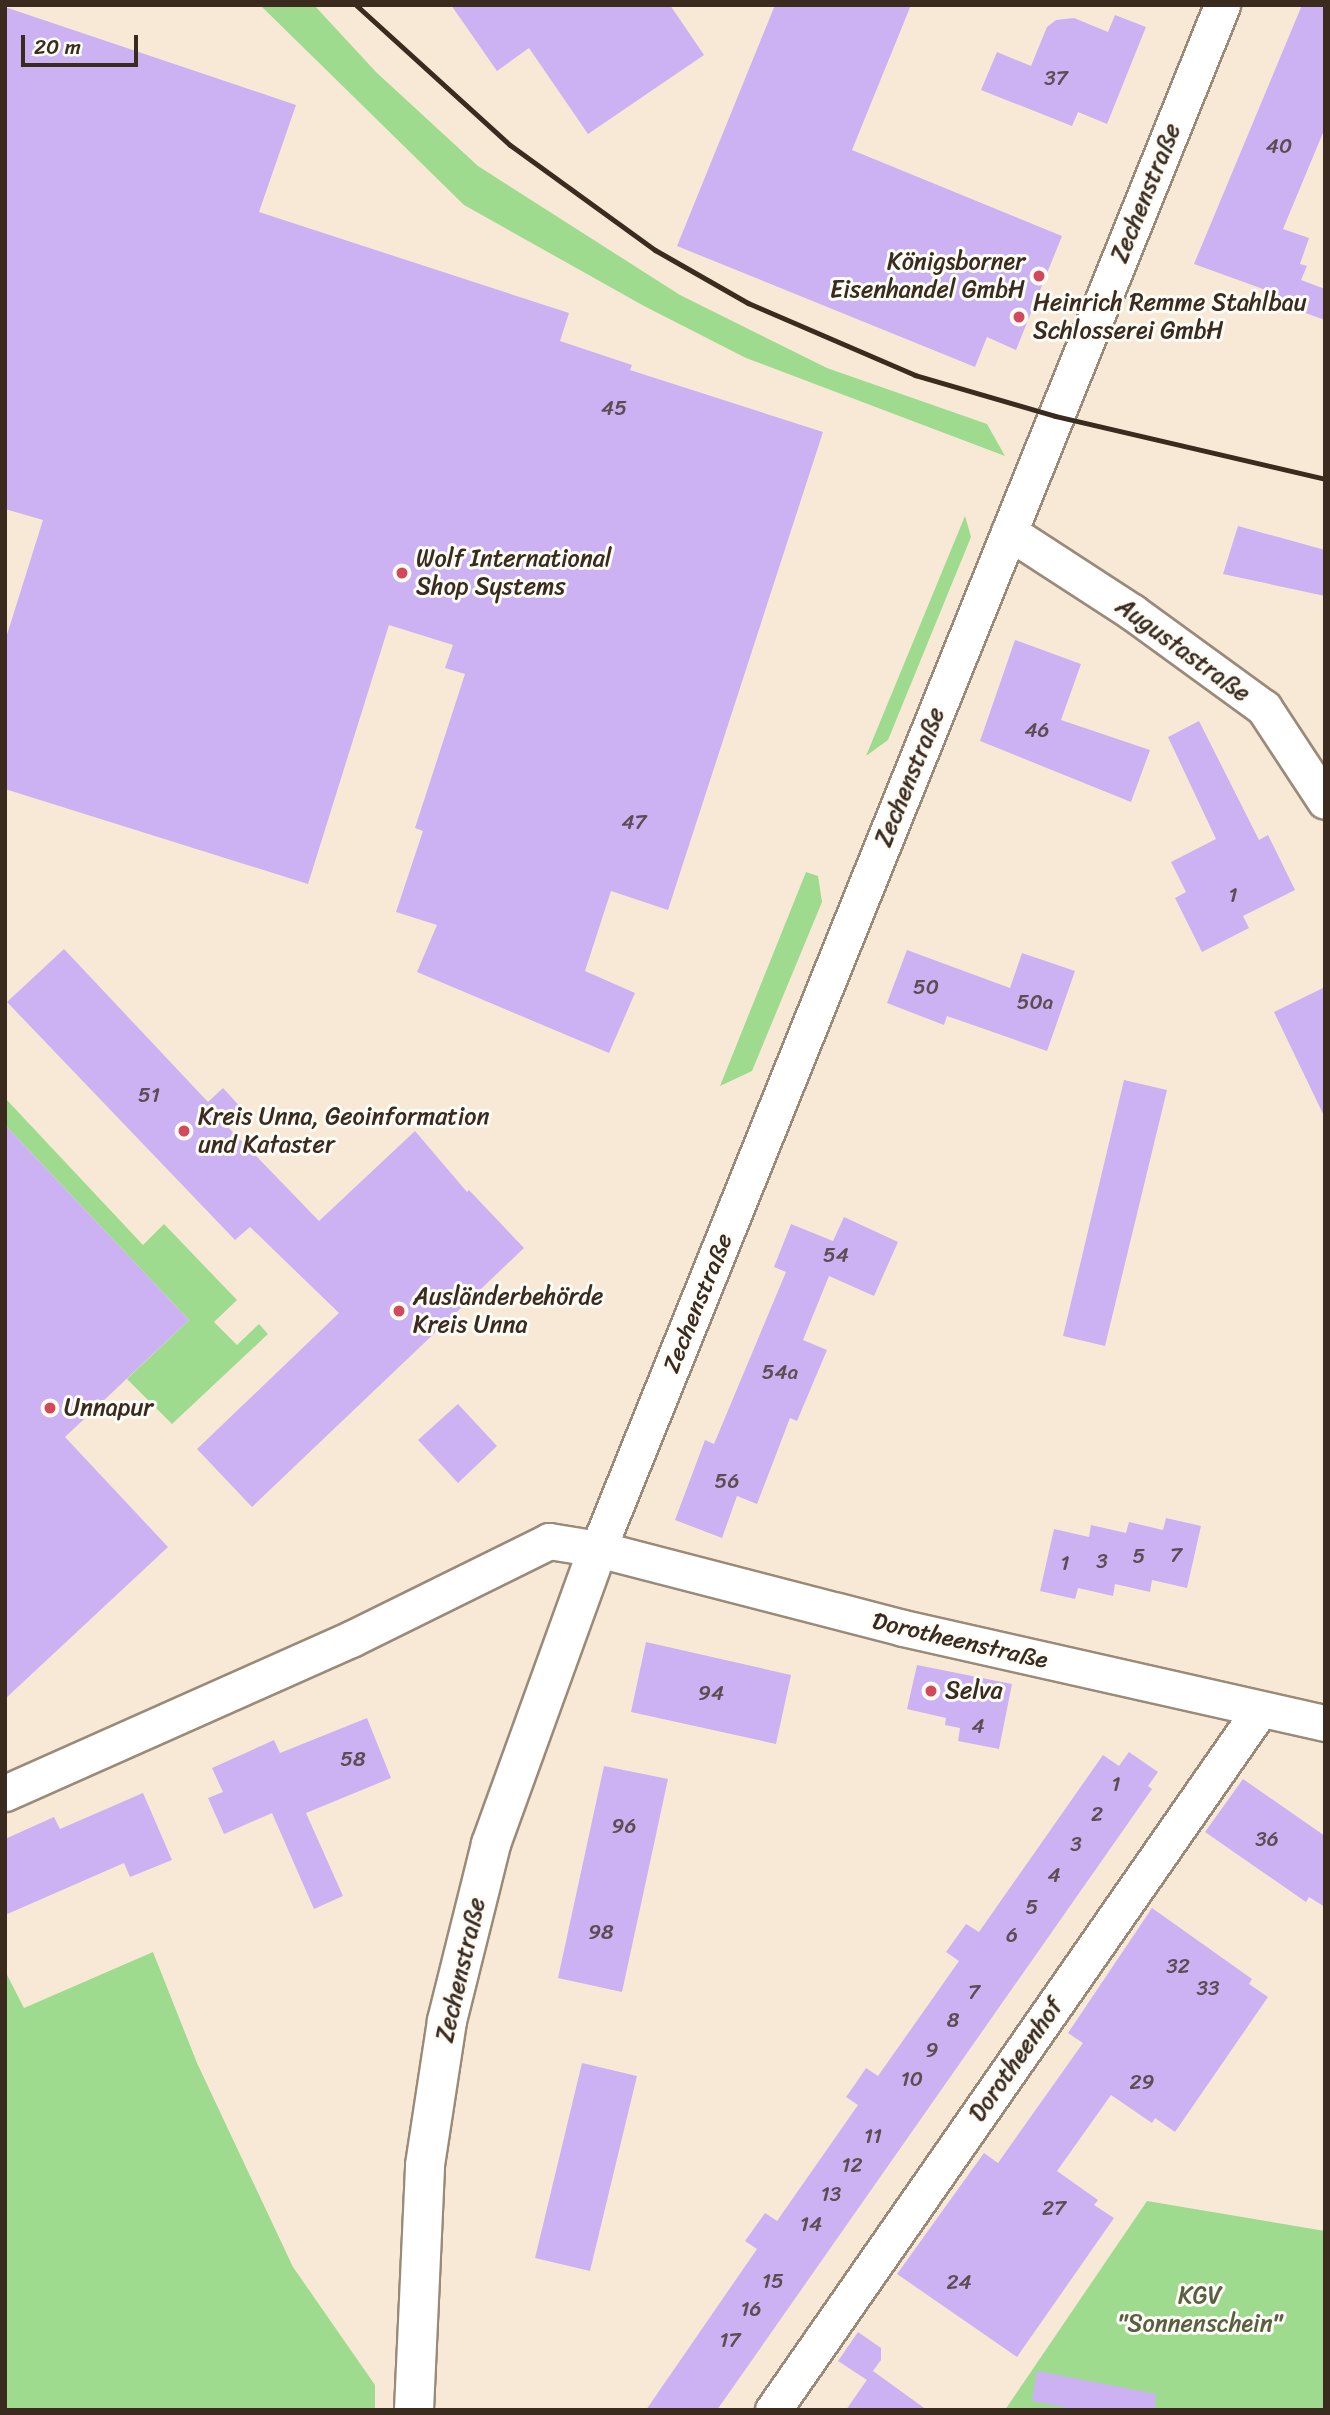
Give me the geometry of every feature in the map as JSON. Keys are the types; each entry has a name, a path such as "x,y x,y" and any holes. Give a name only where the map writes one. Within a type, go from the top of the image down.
{"street":[{"name":"Zechenstraße","path":"414,2410 425,2165 447,2021 491,1844 598,1549 1222,5"},
{"name":"Augustastraße","path":"1010,532 1132,612 1264,708 1325,801"},
{"path":"5,1793 351,1639 549,1541 598,1549"},
{"name":"Dorotheenstraße","path":"598,1549 817,1608 1259,1711 1325,1723"},
{"name":"Dorotheenhof","path":"773,2410 1259,1711"}],"green space":[{"path":"260,5 314,5 376,72 478,166 680,295 827,368 987,424 1005,456 746,358 644,306 464,205"},
{"path":"965,516 971,537 888,740 866,756"},
{"path":"806,872 818,876 822,902 752,1071 720,1086"},
{"path":"5,1098 143,1245 164,1224 237,1300 214,1322 237,1345 259,1324 268,1334 172,1424 127,1379 189,1320 5,1125"},
{"path":"153,1952 197,2063 293,2267 375,2385 375,2410 5,2410 5,1971 24,2008"},
{"name":"KGV \"Sonnenschein\"","path":"1147,2201 1325,2231 1325,2410 1005,2410"}],"building":[{"path":"451,5 670,5 704,55 588,134 529,48 497,71"},
{"path":"775,5 911,5 852,150 1062,236 1016,350 987,337 975,367 677,246"},
{"path":"1302,5 1325,5 1325,128 1283,229 1309,238 1300,264 1307,266 1301,280 1325,289 1325,320 1274,302 1277,294 1194,264"},
{"name":"Wolf International Shop Systems","path":"5,7 296,105 259,212 569,313 560,341 632,365 630,370 823,432 668,910 611,891 585,971 635,993 609,1053 417,972 437,925 396,912 423,831 415,828 465,674 445,668 453,645 389,625 308,884 5,789 5,641 43,520 5,509"},
{"path":"1115,15 1146,27 1107,124 1078,112 1072,126 981,90 997,52 1031,66 1047,27 1056,20 1074,18 1108,32"},
{"path":"1238,526 1325,550 1325,596 1223,574"},
{"path":"1015,640 1081,664 1061,720 1150,750 1131,802 980,741"},
{"path":"1199,721 1259,840 1268,835 1295,890 1243,916 1249,928 1202,952 1175,898 1186,892 1171,862 1216,839 1168,737"},
{"path":"64,949 208,1102 223,1088 245,1112 229,1128 319,1221 415,1131 467,1192 469,1190 524,1248 252,1507 197,1449 339,1313 250,1227 235,1240 7,1002"},
{"path":"907,950 1010,988 1022,953 1075,971 1047,1051 947,1016 944,1025 887,1003"},
{"path":"1325,987 1325,1118 1274,1012"},
{"path":"1124,1080 1167,1090 1105,1346 1063,1336"},
{"name":"Unnapur","path":"5,1125 189,1320 65,1437 168,1547 5,1699"},
{"path":"844,1217 898,1242 874,1296 829,1276 803,1340 827,1350 797,1421 790,1418 757,1504 737,1496 722,1538 675,1520 705,1440 714,1444 786,1272 774,1267 791,1224 833,1241"},
{"path":"458,1404 497,1446 458,1483 418,1440"},
{"path":"1166,1518 1201,1526 1187,1588 1152,1580 1150,1592 1115,1584 1113,1596 1078,1588 1075,1599 1040,1591 1054,1529 1089,1537 1091,1525 1126,1533 1129,1522 1163,1530"},
{"path":"646,1642 791,1675 776,1744 631,1712"},
{"path":"917,1665 1012,1684 999,1749 958,1741 960,1728 945,1725 946,1718 907,1709"},
{"path":"367,1718 391,1778 306,1813 343,1896 314,1909 272,1813 224,1834 208,1798 223,1792 212,1768 274,1740 280,1753"},
{"path":"1129,1752 1158,1772 1148,1786 1152,1789 717,2410 646,2410 757,2249 745,2241 765,2213 777,2221 858,2105 846,2097 866,2068 878,2076 959,1961 946,1952 966,1924 979,1932 1103,1755 1119,1766"},
{"path":"604,1766 668,1779 622,1992 558,1978"},
{"path":"1243,1779 1325,1836 1325,1907 1309,1897 1306,1902 1205,1832"},
{"path":"143,1793 172,1860 130,1877 124,1863 5,1915 5,1839 54,1817 60,1829"},
{"path":"1152,1908 1252,1979 1249,1984 1268,1997 1175,2132 1155,2118 1152,2123 1111,2095 1057,2171 1098,2200 1094,2205 1114,2218 1017,2357 897,2274 984,2153 998,2163 1083,2043 1068,2033"},
{"path":"582,2063 637,2076 590,2271 535,2258"},
{"path":"858,2332 881,2348 881,2360 873,2371 927,2410 846,2410 867,2380 838,2361"},
{"path":"1037,2371 1156,2394 1155,2410 1078,2410 1032,2401"}],"railway":[{"path":"356,5 510,145 655,250 748,303 915,375 1055,416 1325,479"}],"place":[{"name":"Königsborner Eisenhandel GmbH","path":"1039,276"},
{"name":"Heinrich Remme Stahlbau Schlosserei GmbH","path":"1019,317"},
{"name":"Wolf International Shop Systems","path":"402,573"},
{"name":"Kreis Unna, Geoinformation und Kataster","path":"184,1131"},
{"name":"Ausländerbehörde Kreis Unna","path":"399,1311"},
{"name":"Unnapur","path":"50,1408"},
{"name":"Selva","path":"931,1691"}]}
